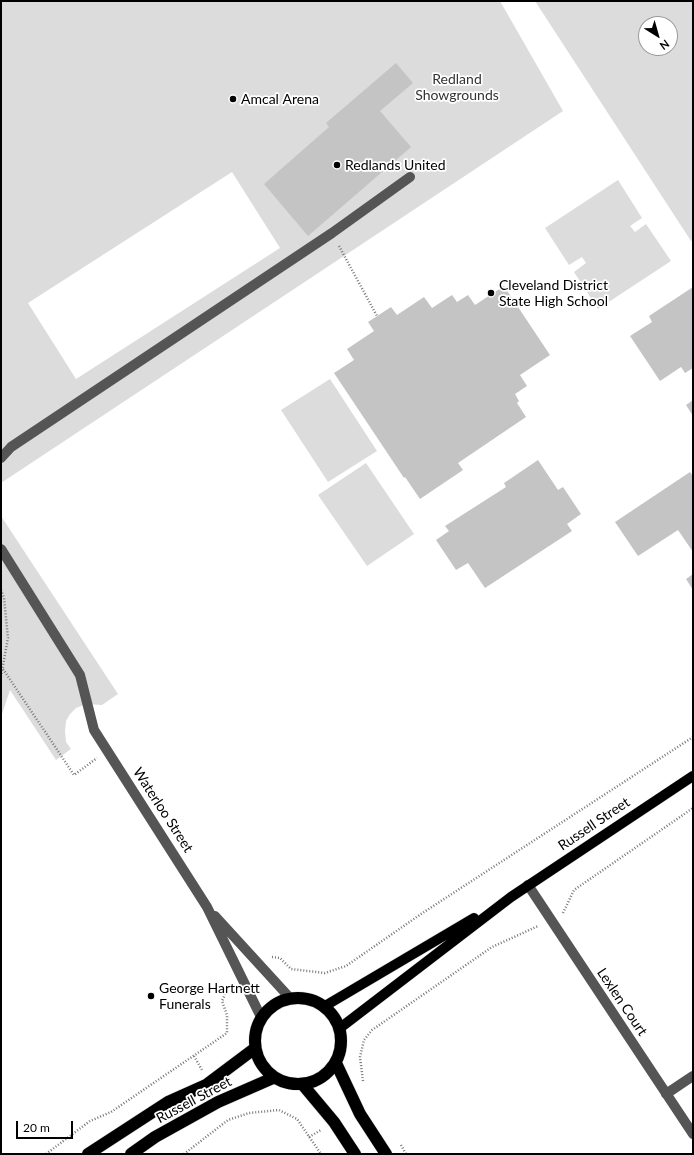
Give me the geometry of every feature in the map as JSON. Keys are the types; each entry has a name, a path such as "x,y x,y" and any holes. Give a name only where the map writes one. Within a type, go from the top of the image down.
{"highway":[{"path":"290,998 310,999 325,1006 335,1018 340,1028 342,1046 336,1063 322,1078 303,1085 288,1084 273,1078 263,1068 254,1049 254,1034 261,1017 276,1003 290,998"},
{"name":"Russell Street","path":"88,1154 168,1102 206,1084 254,1049"},
{"path":"336,1063 360,1114 386,1154"},
{"name":"Russell Street","path":"131,1154 155,1137 218,1102 273,1078"},
{"path":"303,1085 334,1122 355,1154"}],"main road":[{"name":"Russell Street","path":"340,1028 511,897 693,776"},
{"name":"Russell Street","path":"325,1006 385,969 511,897"}],"street":[{"path":"1,458 11,447 332,233 410,177"},
{"name":"Waterloo Street","path":"1,549 80,675 94,730 207,907 261,1017"},
{"name":"Lexlen Court","path":"528,885 693,1134"},
{"name":"Waterloo Street","path":"207,907 290,998"},
{"path":"666,1094 693,1076"}],"path":[{"path":"332,233 377,316"},
{"path":"1,590 4,598 8,638 1,676"},
{"path":"3,669 74,775 107,751"},
{"path":"259,964 269,956 280,958 291,969 325,973 346,966 421,914 693,737"},
{"path":"366,1086 363,1080 360,1057 364,1040 372,1030 492,947 526,930 552,921 563,914 574,890 693,808"},
{"path":"46,1154 90,1121 111,1112 227,1033 227,1015 222,1001 228,986 242,977"},
{"path":"184,1154 228,1120 249,1113 279,1110 297,1119 321,1154"},
{"path":"398,1141 406,1154"}],"green space":[{"name":"Redland Showgrounds","path":"1,1 500,1 563,111 1,483","holes":["232,172 280,248 76,379 28,303"]},
{"path":"535,1 693,1 693,240 691,241"},
{"path":"618,180 642,218 630,226 635,232 646,224 671,261 598,309 574,272 586,263 582,257 569,265 545,228"},
{"path":"330,379 377,451 328,482 281,410"},
{"path":"366,463 414,534 367,566 318,495"},
{"path":"1,516 118,694 102,705 86,704 76,708 70,714 66,721 65,731 66,742 71,749 56,760 10,690 1,717"}],"building":[{"name":"Redlands United","path":"396,63 413,83 380,111 411,147 308,236 264,184 329,127 326,123"},
{"path":"504,286 550,355 520,375 527,386 515,394 519,401 517,403 526,417 458,463 463,470 420,499 405,477 404,478 334,373 354,360 347,349 374,331 368,322 391,307 397,315 424,297 432,308 452,295 457,302 468,295 475,305"},
{"path":"693,287 693,368 685,373 681,367 660,381 630,336 652,322 649,316"},
{"path":"693,400 693,416 686,405"},
{"path":"538,460 558,490 563,487 581,514 567,524 572,531 485,588 468,563 456,570 436,540 449,531 445,526 506,487 504,483"},
{"path":"690,472 693,476 693,552 678,530 638,556 615,522"},
{"path":"693,574 693,590 686,579"}],"place":[{"name":"Amcal Arena","path":"233,99"},
{"name":"Redlands United","path":"337,165"},
{"name":"Cleveland District State High School","path":"491,293"},
{"name":"George Hartnett Funerals","path":"151,996"}]}
